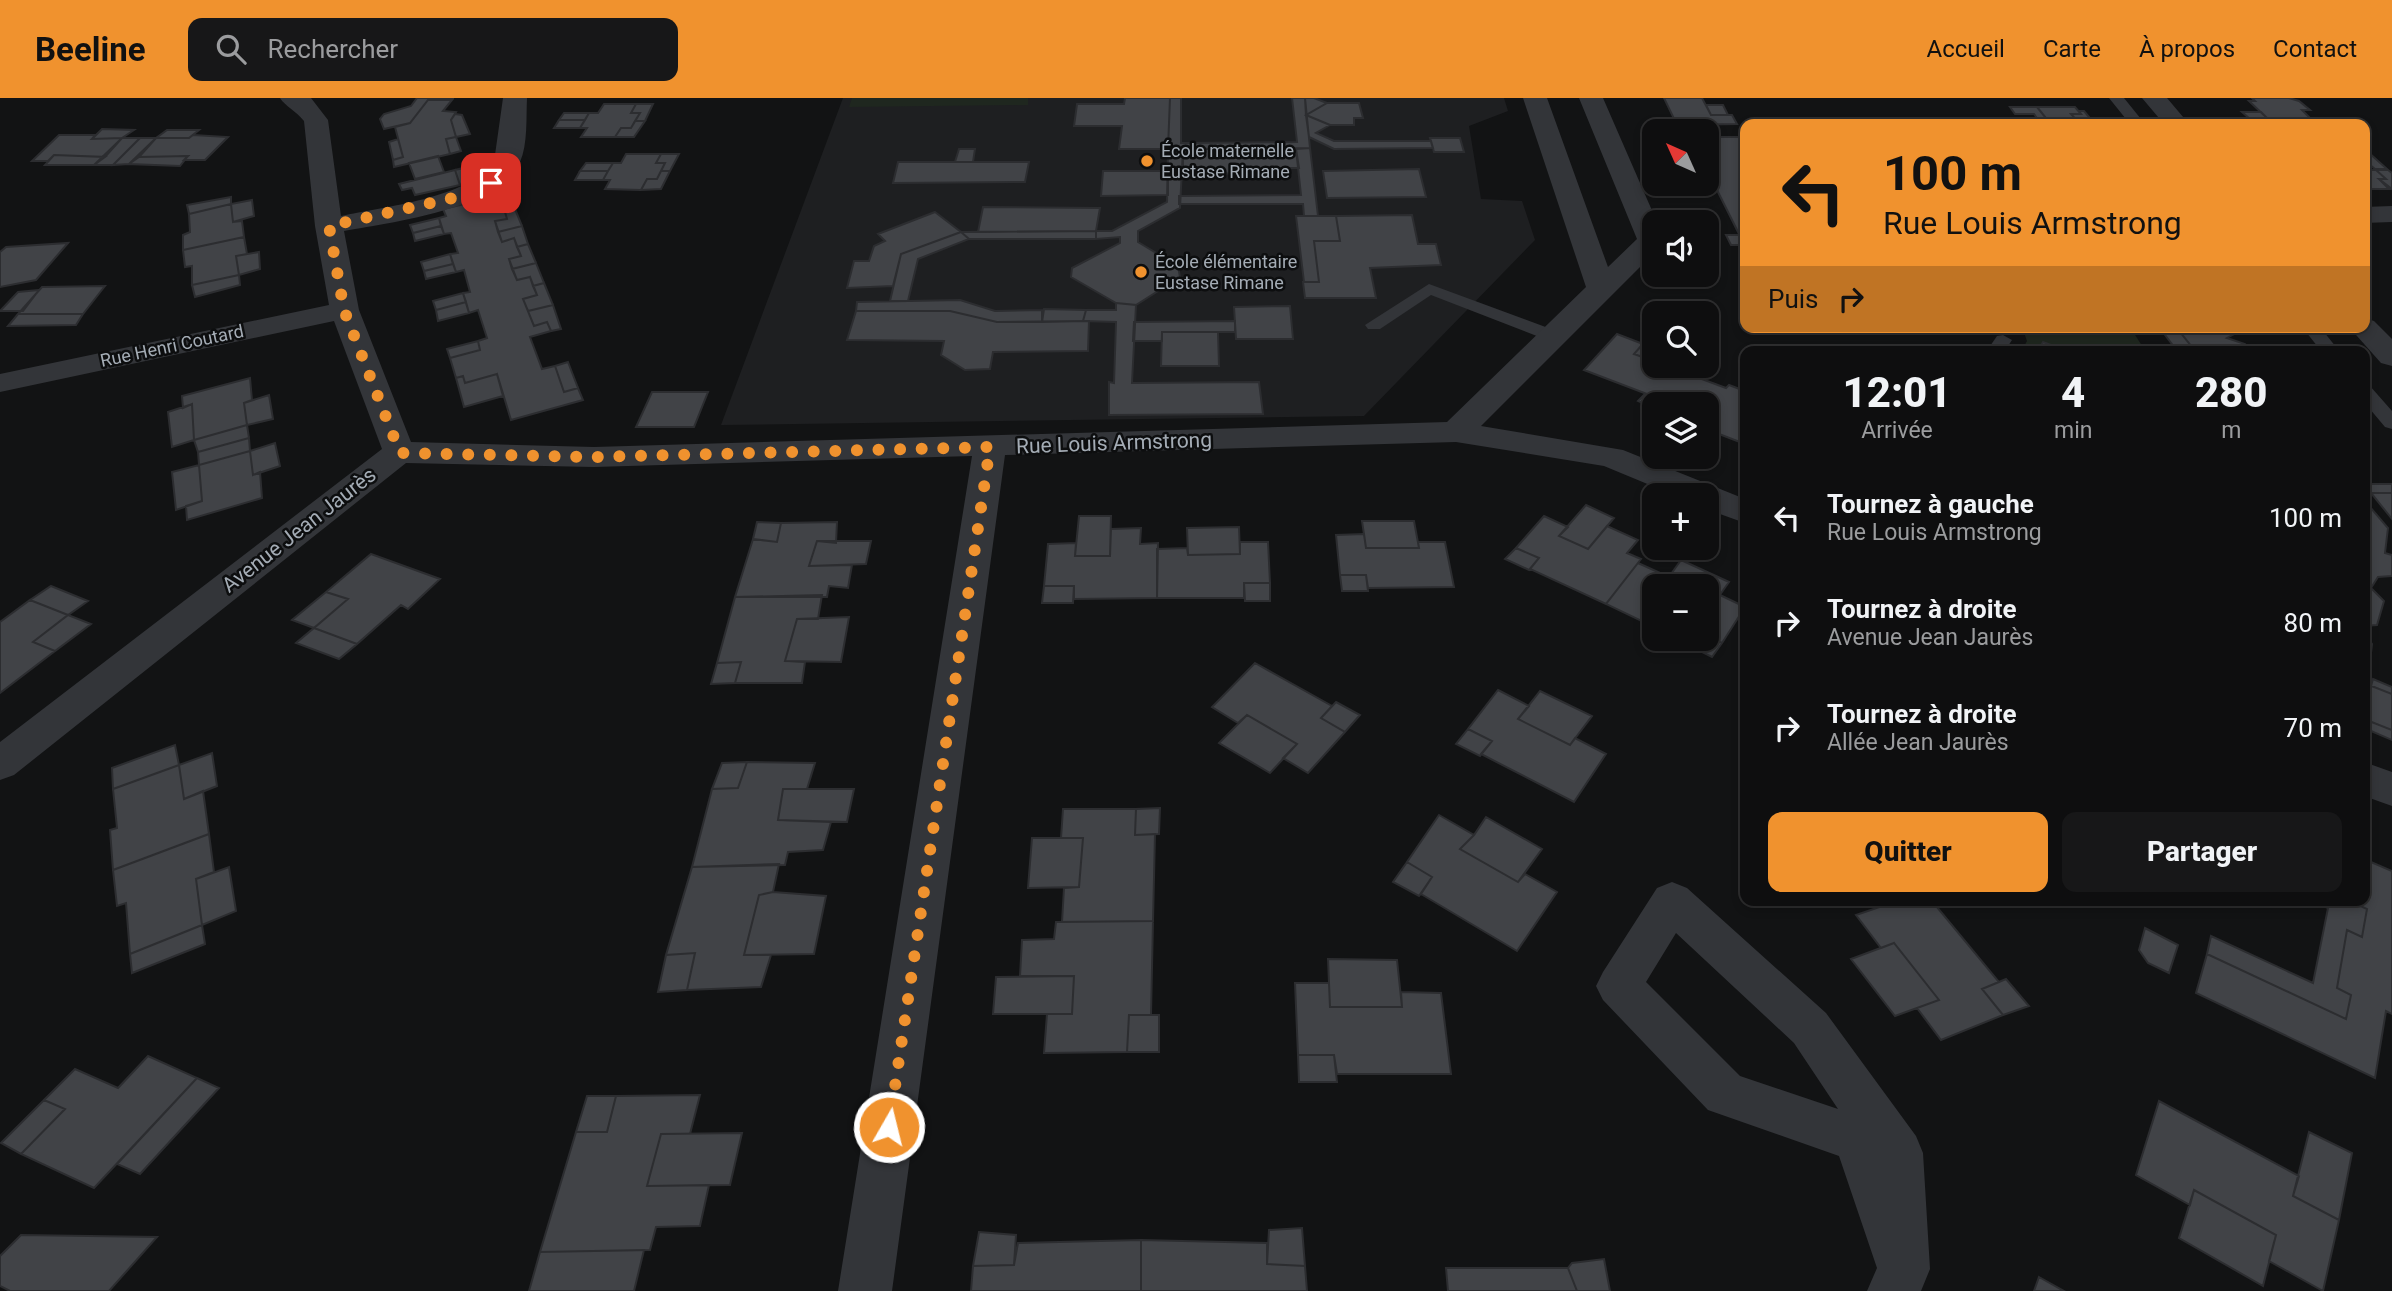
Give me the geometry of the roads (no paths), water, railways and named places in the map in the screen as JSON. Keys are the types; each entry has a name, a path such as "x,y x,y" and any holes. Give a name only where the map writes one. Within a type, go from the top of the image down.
{"street":[{"path":"329,226 458,197 491,183 507,164 515,98"},
{"path":"1535,98 1601,288"},
{"path":"1455,432 1651,240 1591,98"},
{"path":"2154,98 2173,119"},
{"path":"303,99 316,120 329,226 344,310 400,453"},
{"path":"2370,215 2392,214"},
{"name":"Rue Henri Coutard","path":"0,383 344,310"},
{"path":"2370,333 2392,357"},
{"name":"Rue Louis Armstrong","path":"400,453 594,457 1455,432 1611,457 1674,483"},
{"path":"865,1291 990,447"},
{"name":"Avenue Jean Jaurès","path":"0,764 400,453"},
{"name":"Rue Louis Armstrong","path":"1719,502 1740,510"},
{"path":"2370,781 2392,790"},
{"path":"1672,901 1810,1028 1898,1153 1899,1280 1858,1139 1725,1094 1619,986 1672,901"}],"lane":[{"path":"2116,98 2134,119"},
{"path":"1374,326 1429,289 1553,336"},
{"path":"2370,397 2392,423"}],"place":[{"name":"École maternelle Eustase Rimane","path":"1147,161"},
{"name":"École élémentaire Eustase Rimane","path":"1141,272"}]}
